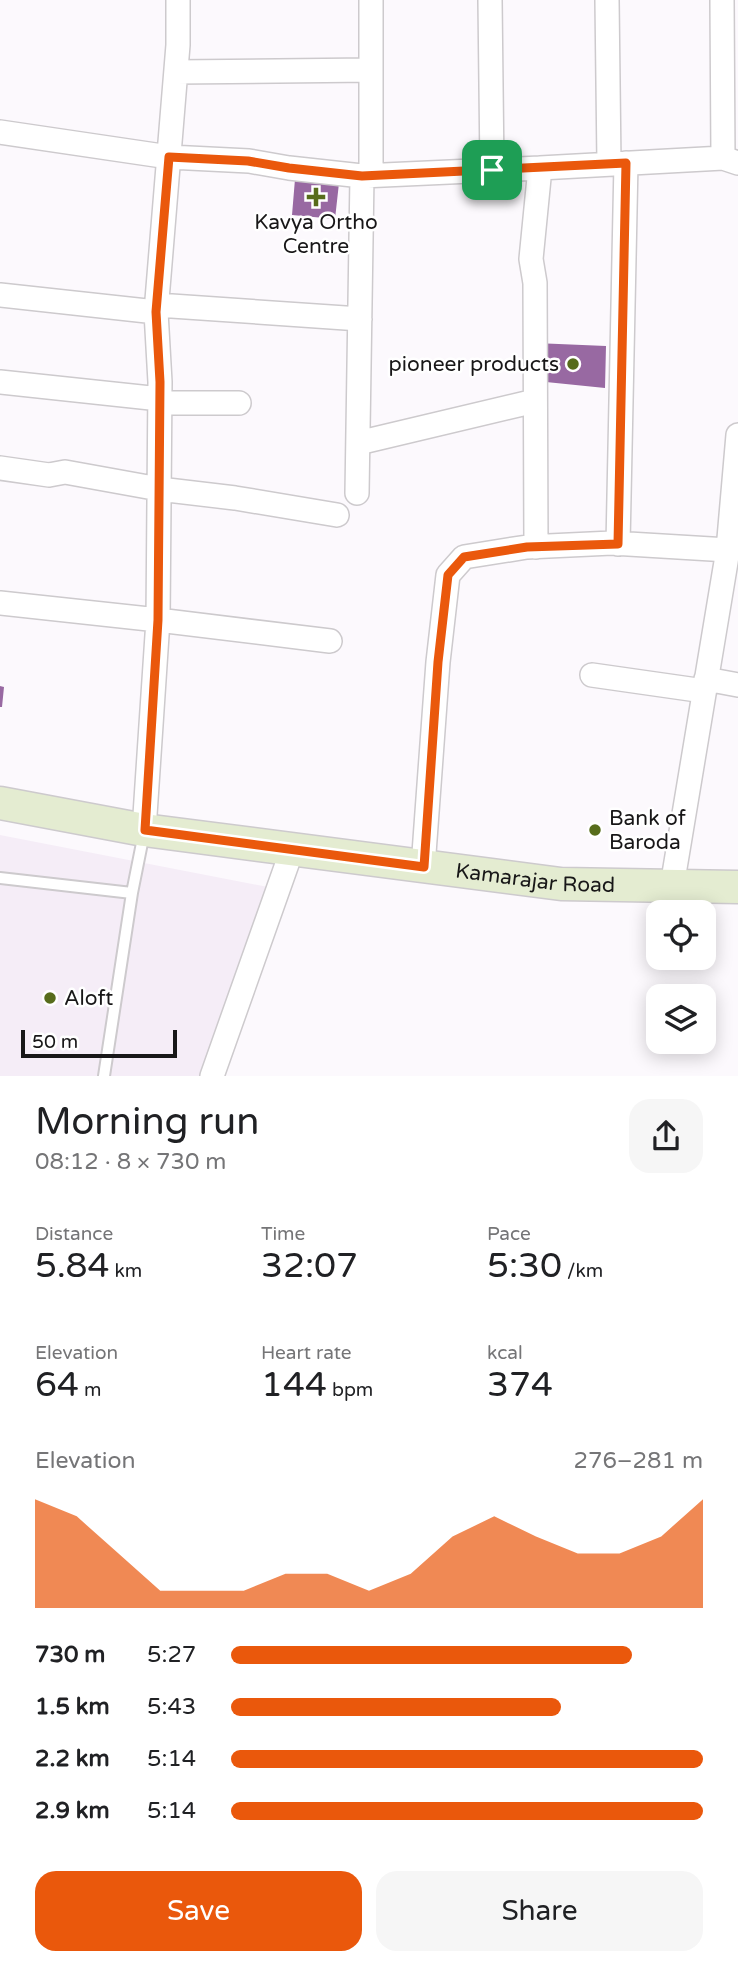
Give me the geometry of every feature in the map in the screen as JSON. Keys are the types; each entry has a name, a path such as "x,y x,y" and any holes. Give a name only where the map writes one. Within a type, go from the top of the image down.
{"main road":[{"name":"Kamarajar Road","path":"0,803 145,830 561,884 738,887"}],"street":[{"path":"145,830 158,620 160,401 157,309 178,45 178,0"},
{"path":"357,493 371,0"},
{"path":"490,0 492,170"},
{"path":"607,0 617,164 618,544"},
{"path":"0,132 169,157 248,161 289,168 367,175 731,160 722,0"},
{"path":"176,72 371,70"},
{"path":"536,547 535,283 531,259 540,168"},
{"path":"0,295 157,309 360,319"},
{"path":"0,382 160,401 239,403"},
{"path":"358,443 535,401"},
{"path":"672,886 728,550 736,484 738,435"},
{"path":"0,468 49,475 65,472 159,489 337,515"},
{"path":"424,867 438,662 448,575 464,557 536,547 618,544 728,550"},
{"path":"0,603 330,641"},
{"path":"592,676 738,685"},
{"path":"212,1076 292,850"}],"lane":[{"path":"104,1076 132,892 145,830"},
{"path":"0,878 132,892"}],"shaded area":[{"path":"0,835 268,887 202,1076 0,1076"}],"building":[{"path":"295,179 339,183 335,219 292,215"},
{"name":"pioneer products","path":"535,343 606,346 605,388 546,382"},
{"path":"0,686 4,687 2,707 0,707"}],"place":[{"name":"Kavya Ortho Centre","path":"316,197"},
{"name":"pioneer products","path":"573,364"},
{"name":"Bank of Baroda","path":"595,830"},
{"name":"Aloft","path":"50,998"}],"route":[{"path":"169,157 248,161 362,176 492,170 626,163 618,544 527,547 464,557 448,575 438,662 424,867 145,830 158,620 160,382 156,312 169,157"}]}
